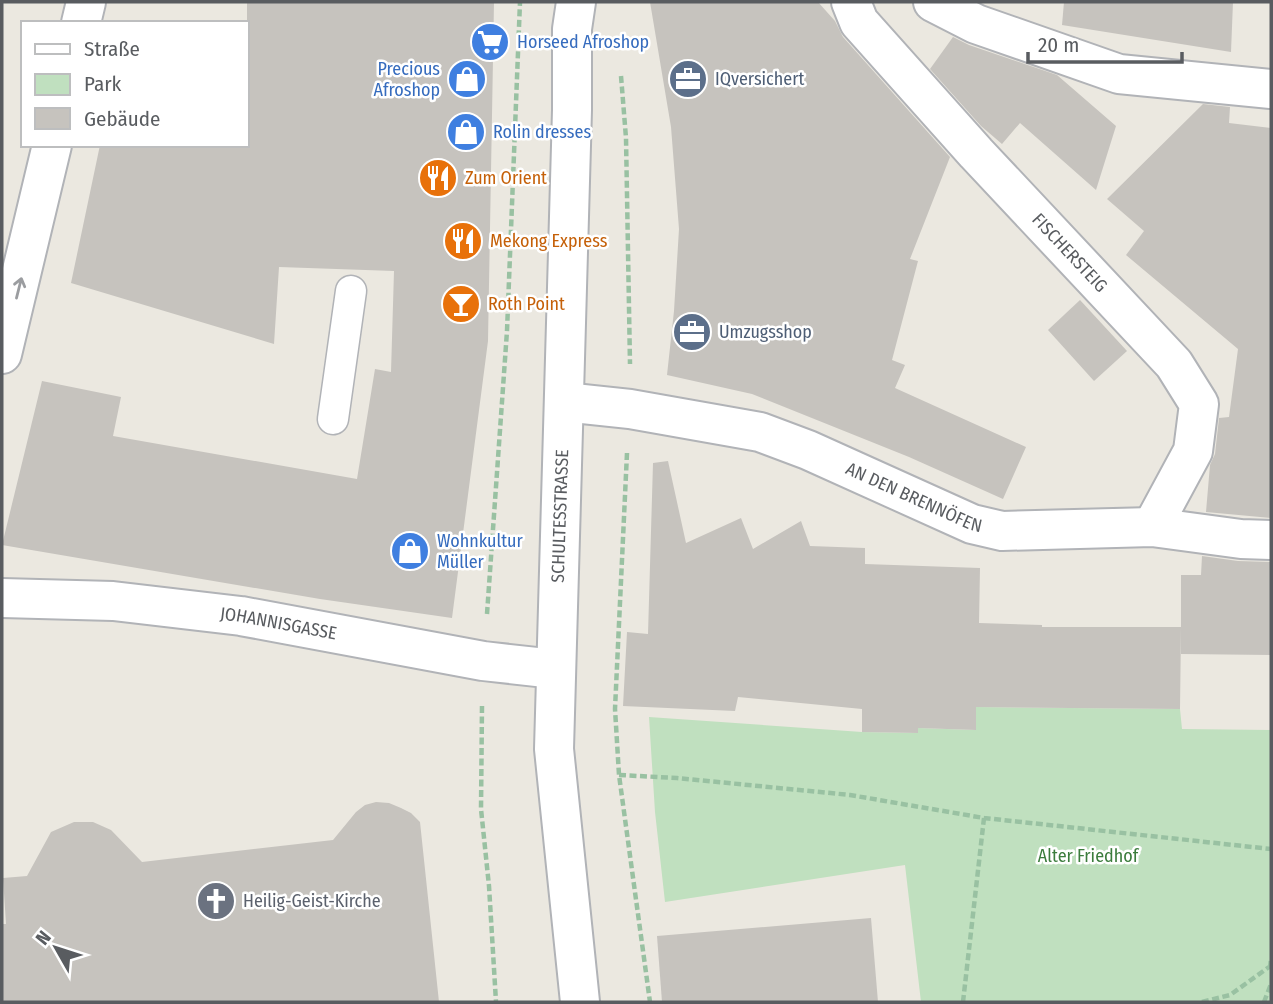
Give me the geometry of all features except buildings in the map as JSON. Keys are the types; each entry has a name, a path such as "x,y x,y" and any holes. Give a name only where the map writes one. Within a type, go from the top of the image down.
{"street":[{"path":"81,21 86,2"},
{"name":"FISCHERSTEIG","path":"852,2 859,22 976,153 1174,363 1199,404 1193,451 1152,527"},
{"path":"933,2 976,24 1119,74 1271,89"},
{"name":"SCHULTESSTRASSE","path":"570,11 572,110 554,749 580,1002"},
{"path":"2,354 52,147"},
{"name":"AN DEN BRENNÖFEN","path":"564,401 630,409 760,432 808,450 972,524 1002,531 1152,527 1241,539 1271,540"},
{"name":"JOHANNISGASSE","path":"2,598 113,601 241,616 483,661 555,669"}],"lane":[{"path":"333,419 351,291"}],"path":[{"path":"496,1002 481,809 483,661 507,331 520,2"},
{"path":"621,74 626,138 630,409 615,709 619,775 650,1002"},
{"path":"619,775 850,795 984,818 1271,849"},
{"path":"963,1002 984,818"},
{"path":"1202,1002 1230,995 1270,968 1271,958"},
{"path":"1264,1002 1271,984"}],"green space":[{"name":"Alter Friedhof","path":"976,707 1180,709 1182,729 1271,730 1271,1002 921,1002 905,865 665,902 655,812 649,717 862,732 917,733 918,728 975,730"}],"place":[{"name":"Horseed Afroshop","path":"490,42"},
{"name":"Precious Afroshop","path":"467,79"},
{"name":"IQversichert","path":"688,79"},
{"name":"Rolin dresses","path":"466,132"},
{"name":"Zum Orient","path":"438,178"},
{"name":"Mekong Express","path":"463,241"},
{"name":"Roth Point","path":"461,304"},
{"name":"Umzugsshop","path":"692,332"},
{"name":"Wohnkultur Müller","path":"410,551"},
{"name":"Heilig-Geist-Kirche","path":"216,901"}]}
